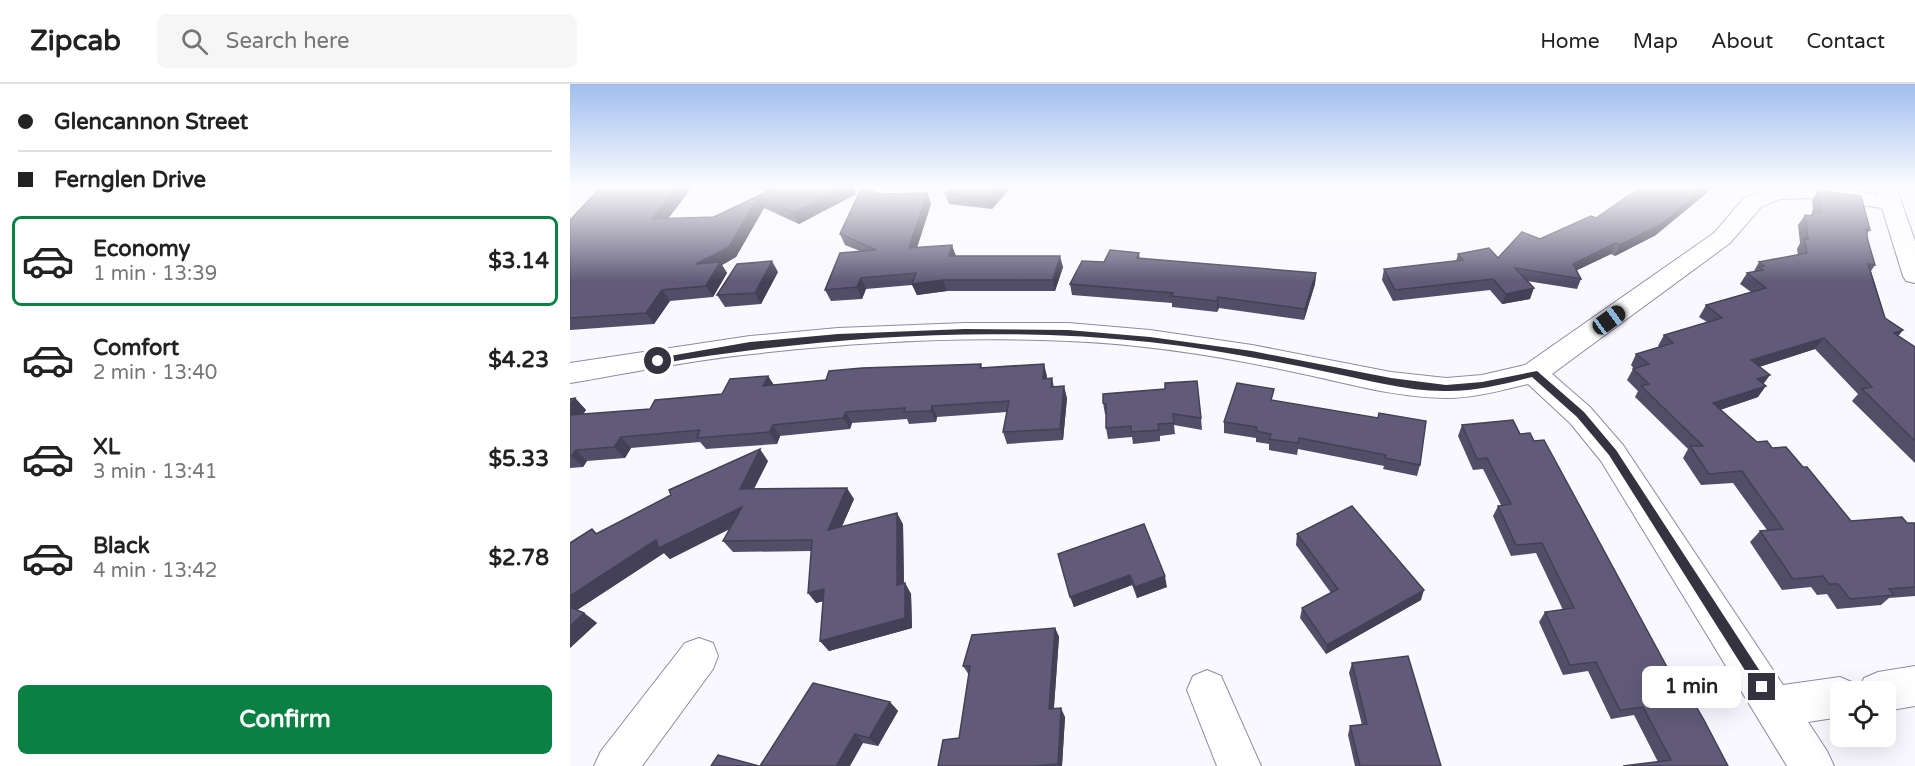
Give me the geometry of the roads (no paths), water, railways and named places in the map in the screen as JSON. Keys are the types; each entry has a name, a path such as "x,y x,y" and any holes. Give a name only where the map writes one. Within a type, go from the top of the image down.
{"street":[{"path":"570,373 750,345 838,337 1068,332 1150,339 1252,354 1391,382 1446,388 1482,386 1534,374 1722,238 1739,219"},
{"path":"1896,219 1915,276"},
{"path":"1534,374 1580,415 1612,453 1812,766"},
{"path":"616,766 699,656"},
{"path":"1896,689 1915,686"},
{"path":"1207,690 1239,766"},
{"path":"1775,706 1830,698"}]}
